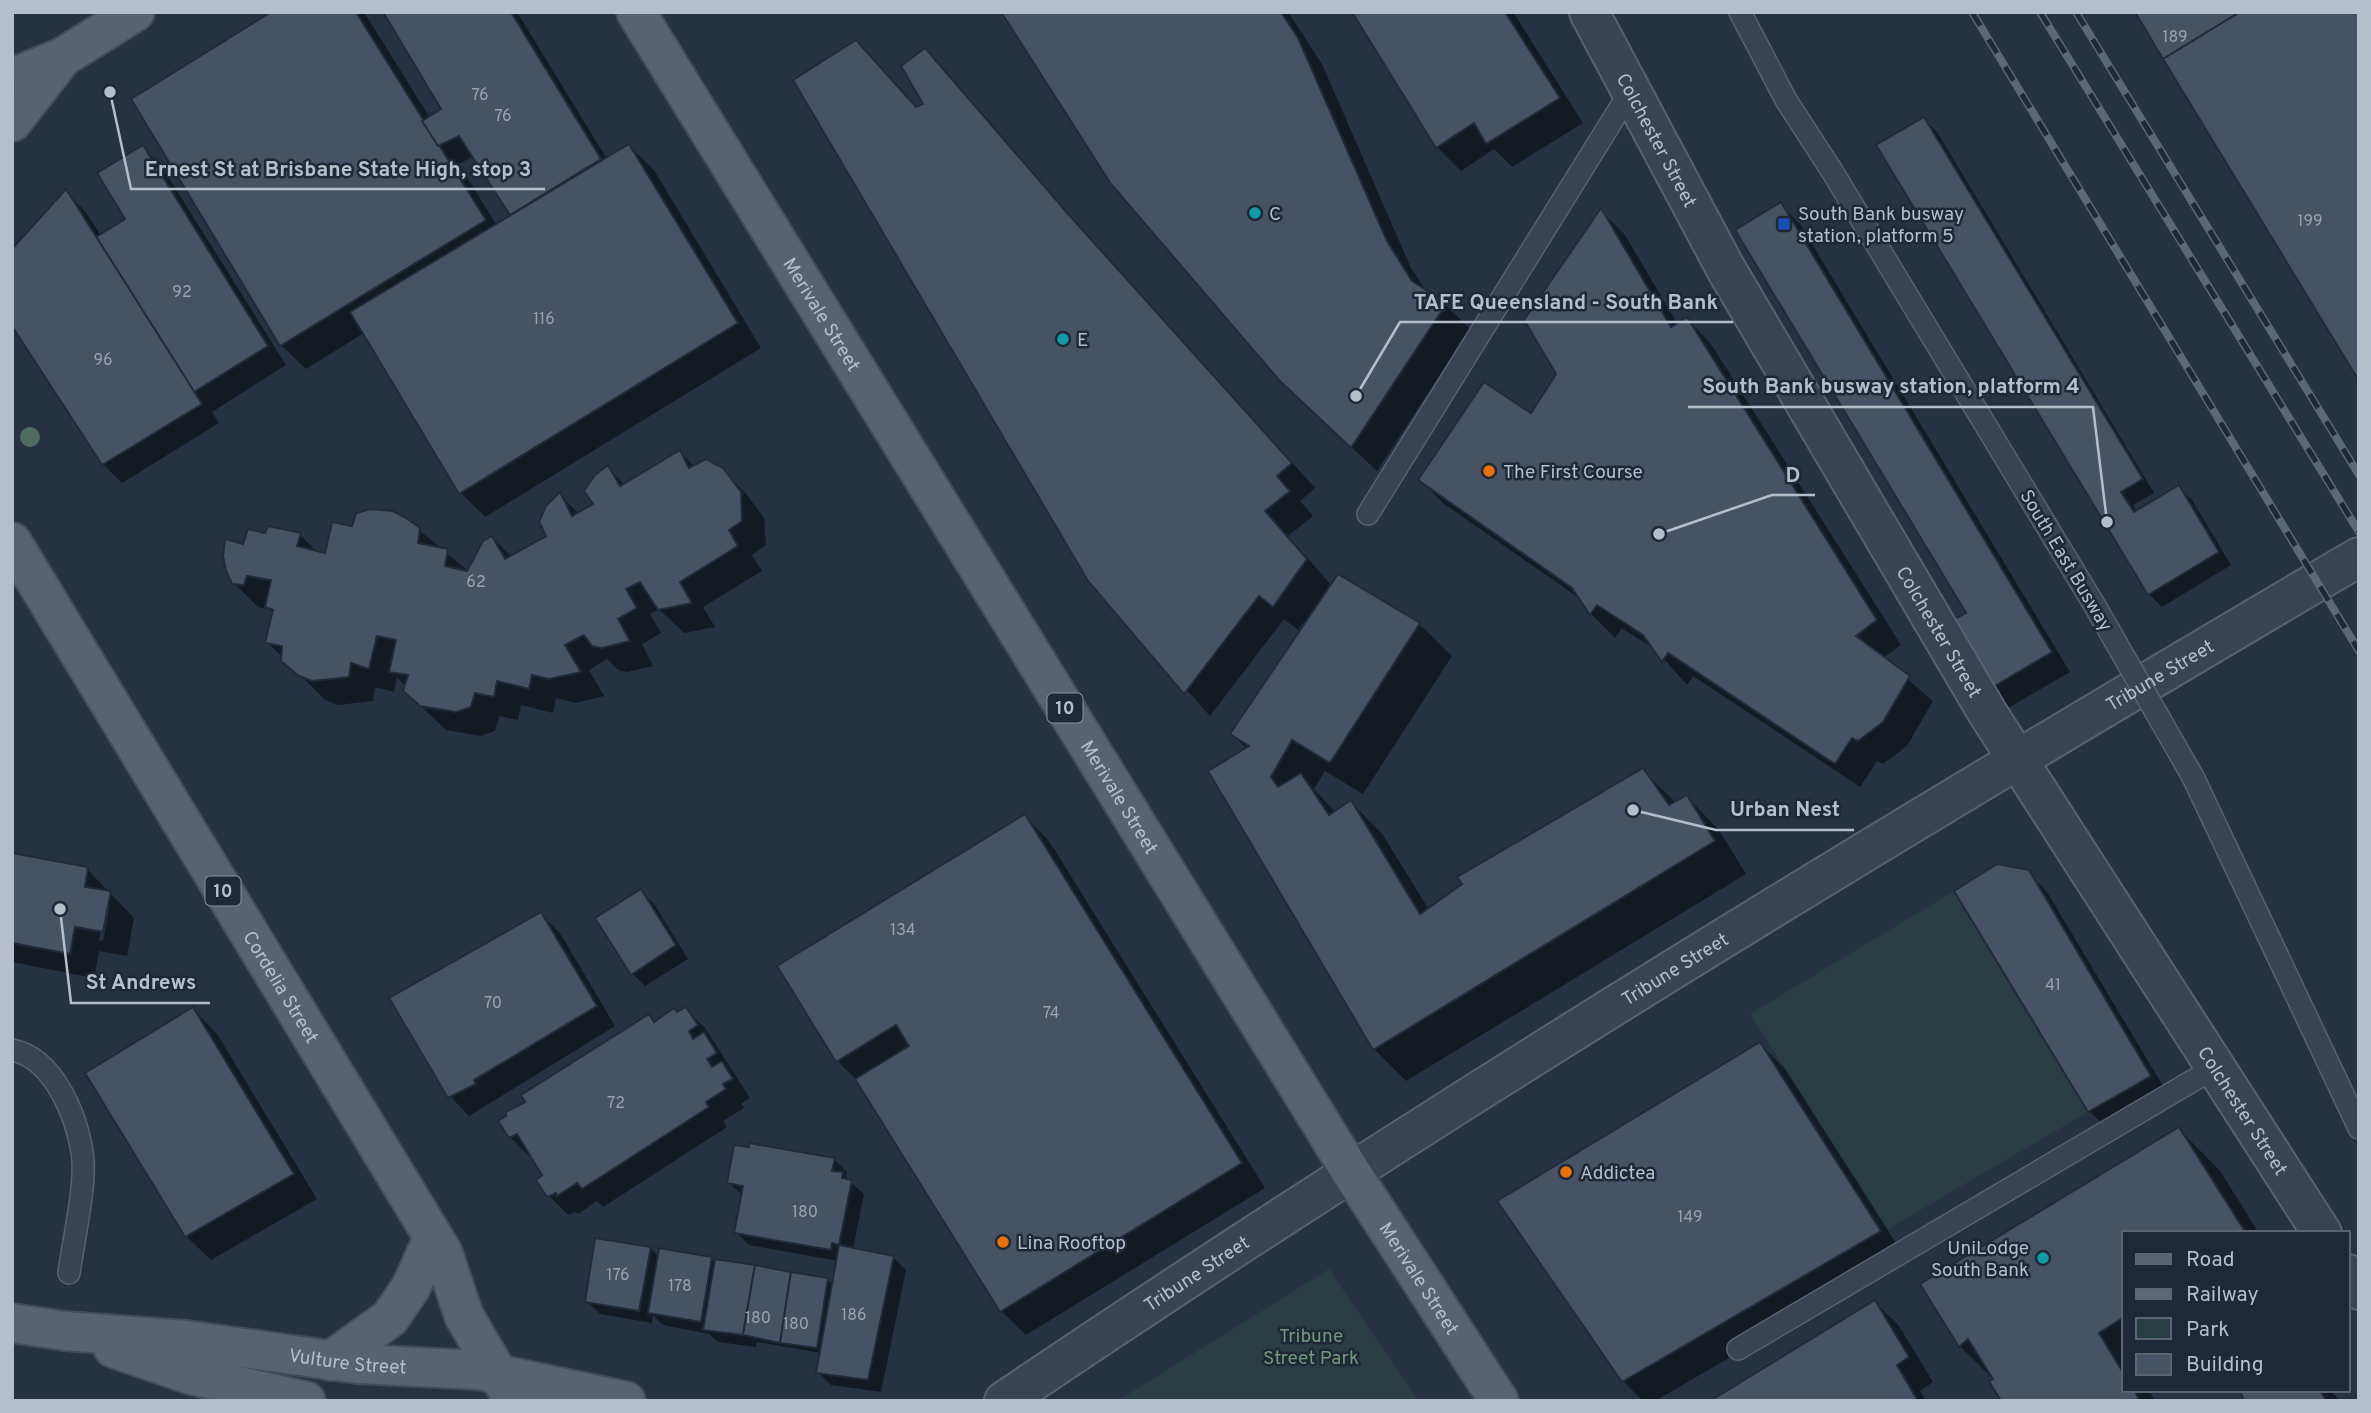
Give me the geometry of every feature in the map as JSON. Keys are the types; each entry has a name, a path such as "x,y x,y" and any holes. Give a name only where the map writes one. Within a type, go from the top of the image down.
{"main road":[{"path":"12,78 63,57 135,12"},
{"name":"Merivale Street","path":"636,12 1351,1172 1499,1401"},
{"path":"12,122 63,57"},
{"name":"Cordelia Street","path":"12,542 443,1253 464,1316 505,1386"},
{"path":"330,1361 390,1318 411,1287 433,1238"},
{"name":"Vulture Street","path":"12,1323 65,1331 186,1340 626,1401"},
{"name":"Vulture Street","path":"65,1331 191,1375 306,1401"}],"street":[{"name":"Colchester Street","path":"1589,12 1726,269 1980,700 2321,1231"},
{"name":"Tribune Street","path":"1004,1401 1351,1172 2019,760 2359,557"}],"lane":[{"name":"South East Busway","path":"1740,12 1786,100 1832,171 2095,606 2193,777 2359,1128"},
{"path":"1368,513 1630,92"},
{"path":"12,1049 20,1051 49,1072 74,1118 83,1162 69,1273"},
{"path":"1738,1349 2216,1067"}],"green space":[{"path":"1954,891 2088,1112 1888,1229 1750,1014"},
{"name":"Tribune Street Park","path":"1329,1269 1419,1401 1117,1401"}],"building":[{"path":"271,12 356,12 486,220 280,346 131,99"},
{"path":"383,12 511,12 601,159 510,215 459,136 438,146 422,121 441,109"},
{"name":"C","path":"1001,12 1281,12 1298,38 1387,241 1412,281 1447,303 1351,448 1280,381 1111,184"},
{"path":"1352,12 1505,12 1560,98 1486,144 1474,123 1436,148"},
{"path":"2135,12 2240,12 2163,59"},
{"path":"2240,12 2359,12 2359,381 2163,59"},
{"name":"E","path":"856,40 916,107 923,104 901,66 925,48 1069,215 1292,463 1277,476 1290,491 1265,511 1307,559 1273,607 1259,596 1184,694 1088,581 793,80"},
{"path":"1924,117 2143,479 2121,492 2134,512 2179,485 2219,552 2148,595 1876,145"},
{"path":"629,144 738,323 459,494 350,312"},
{"path":"143,145 268,346 194,392 96,237 125,219 97,173"},
{"path":"66,189 202,404 102,465 12,326 12,249"},
{"path":"1781,202 2052,652 1988,690 1948,623 1966,613 1735,230"},
{"path":"1601,208 1671,327 1687,317 1877,620 1856,636 1910,676 1883,722 1858,741 1852,738 1835,764 1668,653 1662,662 1643,635 1597,605 1590,615 1572,588 1418,480 1484,382 1531,413 1556,374 1524,320"},
{"path":"680,450 689,468 706,459 723,468 741,492 742,521 729,530 738,546 680,582 692,603 658,610 640,582 626,589 637,608 618,619 630,641 602,648 592,646 584,635 565,645 581,672 549,679 532,675 529,689 497,681 494,697 475,693 471,707 456,712 420,706 403,691 408,675 389,672 396,640 377,636 369,669 351,663 349,677 312,681 299,676 281,661 282,646 265,643 273,610 265,607 271,580 247,576 244,585 232,584 226,571 223,556 225,539 243,544 248,529 265,533 268,526 301,533 297,546 325,553 332,522 352,526 356,513 371,509 393,511 406,518 420,528 418,543 448,549 445,566 467,571 483,541 492,536 505,559 546,536 539,522 546,506 560,492 572,516 593,504 584,491 595,475 608,465 620,486"},
{"path":"1338,574 1420,623 1330,763 1292,740 1271,777 1278,787 1301,773 1329,815 1351,800 1420,914 1462,884 1457,877 1643,768 1669,805 1687,795 1715,841 1373,1050 1208,771 1249,746 1230,734"},
{"path":"1025,814 1242,1163 1000,1312 855,1079 909,1046 896,1025 836,1062 777,966"},
{"path":"12,853 88,867 85,887 111,891 103,932 75,927 70,954 12,943"},
{"path":"1997,864 2029,870 2151,1076 2088,1112 1954,891"},
{"path":"641,889 676,945 631,975 595,918"},
{"path":"541,912 597,1006 474,1080 476,1084 448,1098 389,998"},
{"path":"193,1007 294,1174 185,1237 85,1073"},
{"path":"686,1007 698,1025 689,1031 693,1039 704,1032 717,1053 707,1059 712,1067 722,1061 733,1079 723,1084 726,1089 706,1102 709,1107 582,1189 577,1183 557,1196 556,1193 547,1197 536,1180 542,1175 517,1134 509,1138 498,1121 506,1116 506,1112 525,1102 521,1095 649,1014 654,1022 674,1008 677,1012"},
{"path":"1760,1042 1881,1231 1622,1382 1497,1201"},
{"name":"UniLodge South Bank","path":"2179,1127 2245,1231 2122,1231 2122,1318 2099,1333 2122,1371 2122,1392 2135,1392 2140,1401 2001,1401 1989,1381 1993,1379 1968,1339 1959,1347 1920,1284"},
{"path":"749,1143 835,1158 832,1171 843,1172 842,1178 852,1180 839,1245 832,1243 831,1250 734,1233 743,1186 727,1183 734,1145 749,1147"},
{"path":"595,1238 651,1247 639,1311 585,1302"},
{"path":"839,1245 894,1256 868,1380 816,1373"},
{"path":"659,1248 712,1257 701,1322 648,1313"},
{"path":"715,1259 755,1265 743,1335 703,1330"},
{"path":"755,1265 791,1272 780,1343 743,1335"},
{"path":"791,1272 828,1278 817,1348 780,1343"},
{"path":"1875,1300 1909,1357 1897,1365 1918,1401 1710,1401"},
{"path":"2321,1392 2326,1401 2244,1401 2241,1393"}],"railway":[{"path":"1972,12 2359,651"},
{"path":"2040,12 2359,532"},
{"path":"2076,12 2359,475"}],"place":[{"name":"Ernest St at Brisbane State High, stop 3","path":"110,92"},
{"name":"C","path":"1255,213"},
{"name":"South Bank busway station, platform 5","path":"1784,224"},
{"name":"E","path":"1063,339"},
{"name":"TAFE Queensland - South Bank","path":"1356,396"},
{"name":"The First Course","path":"1489,471"},
{"name":"South Bank busway station, platform 4","path":"2107,522"},
{"name":"D","path":"1659,534"},
{"name":"Urban Nest","path":"1633,810"},
{"name":"St Andrews","path":"60,909"},
{"name":"Addictea","path":"1566,1172"},
{"name":"Lina Rooftop","path":"1003,1242"},
{"name":"UniLodge South Bank","path":"2043,1258"}]}
